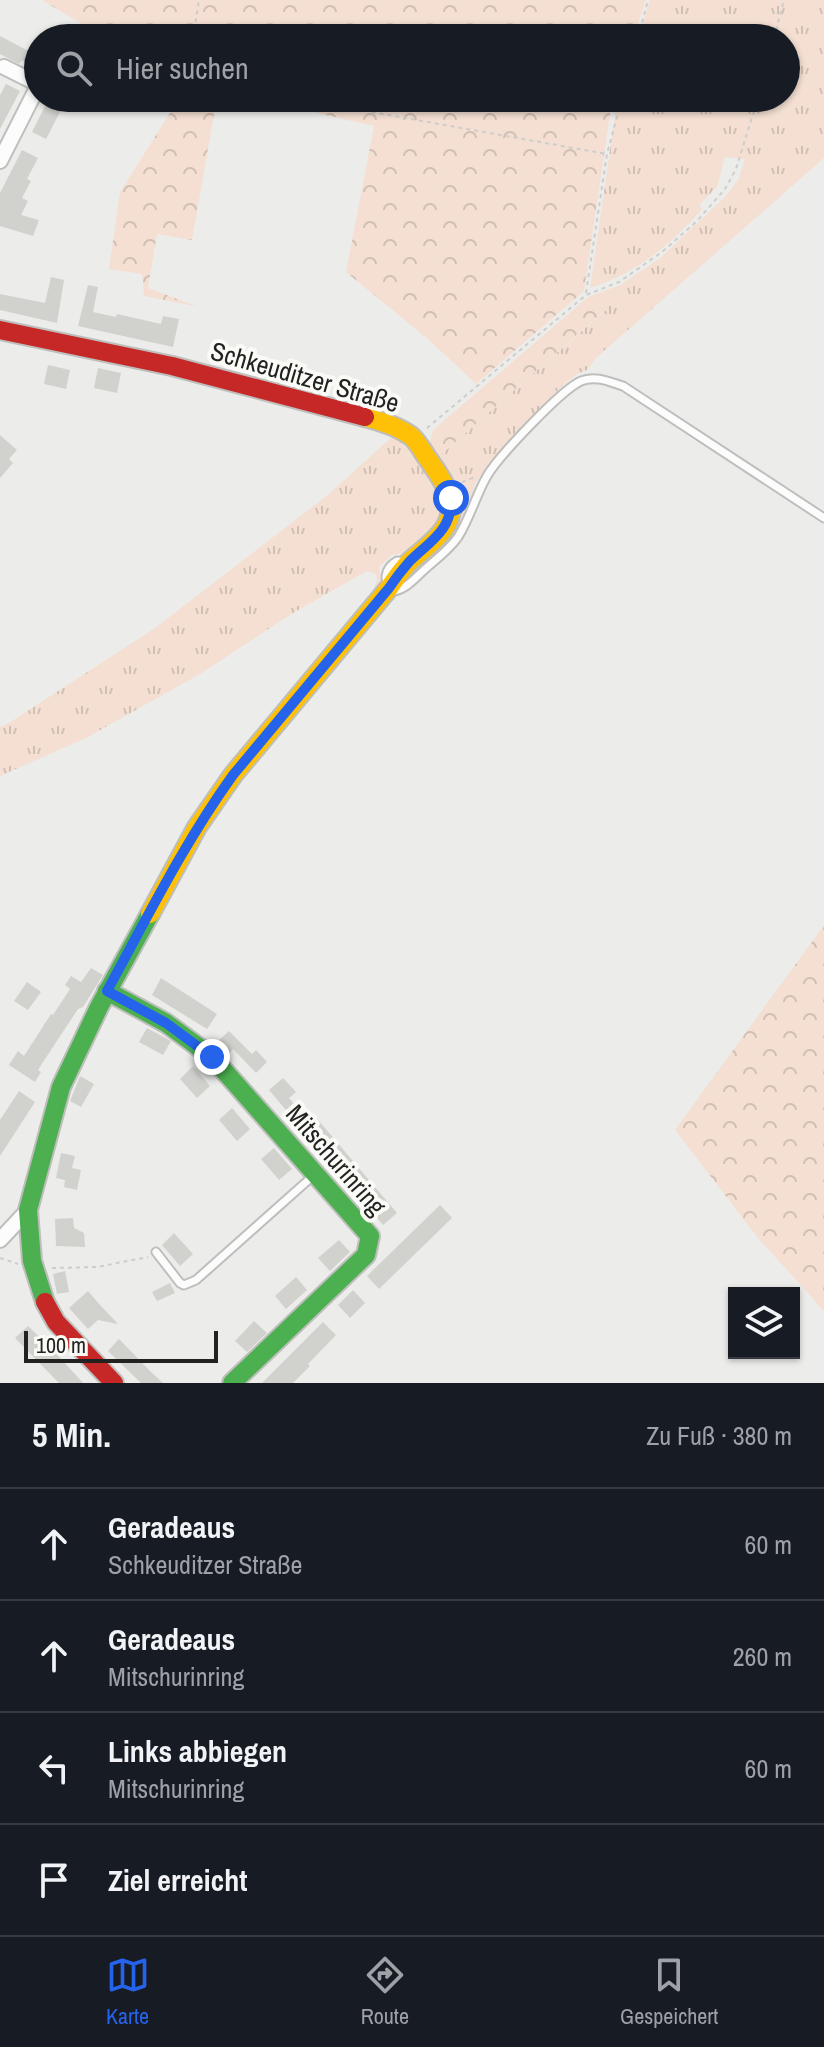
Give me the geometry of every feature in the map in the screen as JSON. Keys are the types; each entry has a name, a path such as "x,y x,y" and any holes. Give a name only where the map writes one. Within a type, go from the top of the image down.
{"street":[{"path":"4,67 24,78"},
{"path":"0,161 24,112"},
{"name":"Schkeuditzer Straße","path":"0,330 203,374 387,423 414,439 449,490"},
{"path":"114,1383 56,1322 46,1305 34,1268 28,1210 61,1087 107,991 215,799 409,562 436,538 449,521 452,508 449,490"},
{"name":"Mitschurinring","path":"107,991 166,1023 212,1057 370,1236 366,1255 232,1383"},
{"path":"0,1240 28,1210"}],"lane":[{"path":"389,588 394,591 409,585 458,537 488,475 507,450 567,390 583,380 601,379 623,386 824,518"},
{"path":"156,1252 180,1283 184,1285 196,1280 314,1175"}],"path":[{"path":"195,24 199,0"},
{"path":"642,24 648,0"},
{"path":"778,24 784,0"},
{"path":"372,112 607,154"},
{"path":"586,295 607,154 618,112"},
{"path":"414,439 586,295 619,282 662,252 697,221 725,189 736,169 754,112"},
{"path":"449,490 465,481 488,475"},
{"path":"0,1258 34,1268 97,1267 147,1258 156,1252"}],"green space":[{"path":"42,0 646,0 638,24 82,24"},
{"path":"650,0 824,0 824,158 596,358 587,370 561,387 514,434 476,482 469,506 455,534 406,581 452,523 436,459 607,309 588,297 620,285 659,259 725,197 738,180 745,159 725,157 717,187 699,205 702,209 678,235 637,266 590,288 616,112 800,112 800,24 642,24"},
{"path":"170,112 215,112 192,240 157,234 148,288 199,307 144,296 142,274 109,269 120,192"},
{"path":"313,112 610,112 584,291 476,384 429,340 346,272 374,126"},
{"path":"588,297 607,308 436,459 430,442 433,430"},
{"path":"395,434 417,452 441,487 445,520 413,551 392,555 379,567 379,588 192,825 187,825 253,736 372,594 376,574 367,571 293,613 200,674 86,738 0,776 0,727 155,628 329,494"},
{"path":"824,925 824,1311 758,1238 675,1130"}],"building":[{"path":"0,36 24,49 24,61 19,64 0,54"},
{"path":"6,84 20,91 0,129 0,95"},
{"path":"42,112 60,112 46,139 32,132"},
{"path":"22,150 38,158 27,179 31,181 22,198 28,201 21,215 39,220 33,236 0,226 0,193"},
{"path":"51,277 64,280 57,323 0,310 0,294 45,303"},
{"path":"88,285 98,287 93,312 161,324 163,316 179,319 173,347 78,326"},
{"path":"48,365 70,370 66,389 44,384"},
{"path":"98,368 121,373 117,393 94,388"},
{"path":"0,435 17,450 9,459 13,463 0,478"},
{"path":"91,968 103,975 38,1070 41,1072 35,1082 9,1065 18,1051 24,1056 53,1015 70,989 65,985 71,976 81,982"},
{"path":"161,978 217,1014 207,1029 152,995"},
{"path":"27,982 41,992 28,1010 14,1001"},
{"path":"147,1028 171,1041 163,1055 139,1042"},
{"path":"229,1031 252,1054 256,1050 267,1062 256,1073 233,1049 227,1056 215,1044"},
{"path":"193,1066 210,1086 197,1098 180,1079"},
{"path":"80,1076 94,1084 81,1107 70,1101"},
{"path":"283,1078 296,1092 289,1098 302,1114 308,1108 397,1213 383,1225 269,1090"},
{"path":"19,1091 35,1102 0,1156 0,1120"},
{"path":"232,1108 250,1129 237,1141 219,1120"},
{"path":"274,1148 292,1169 279,1180 261,1159"},
{"path":"61,1153 75,1156 72,1168 81,1170 77,1190 64,1187 65,1180 56,1178"},
{"path":"440,1205 452,1218 379,1289 367,1276"},
{"path":"73,1218 74,1228 84,1233 85,1247 56,1246 55,1219"},
{"path":"174,1233 193,1254 180,1266 162,1245"},
{"path":"339,1240 350,1252 330,1271 318,1258"},
{"path":"65,1271 69,1292 57,1294 53,1274"},
{"path":"296,1277 307,1290 286,1309 275,1296"},
{"path":"170,1283 175,1293 157,1301 152,1292"},
{"path":"353,1290 365,1303 350,1318 338,1305"},
{"path":"88,1291 118,1324 98,1320 88,1329 69,1308"},
{"path":"254,1321 267,1333 247,1352 235,1341"},
{"path":"323,1322 336,1335 293,1383 262,1383"},
{"path":"28,1326 83,1383 59,1383 15,1338"},
{"path":"119,1339 163,1383 141,1383 108,1351"}],"traffic: fast":[{"path":"45,1302 32,1261 28,1210 61,1087 99,1007 150,914"},
{"path":"107,991 166,1023 212,1057 370,1236 366,1255 232,1383"}],"traffic: slow":[{"path":"150,914 197,827 233,775 405,566 436,538 449,519 451,509 447,491 416,441 395,427 365,417"}],"traffic: jam":[{"path":"0,330 172,366 365,417"},
{"path":"45,1302 56,1322 114,1383"}],"route":[{"path":"212,1057 166,1023 107,991 215,799 409,562 444,529 452,508 451,498"}]}
